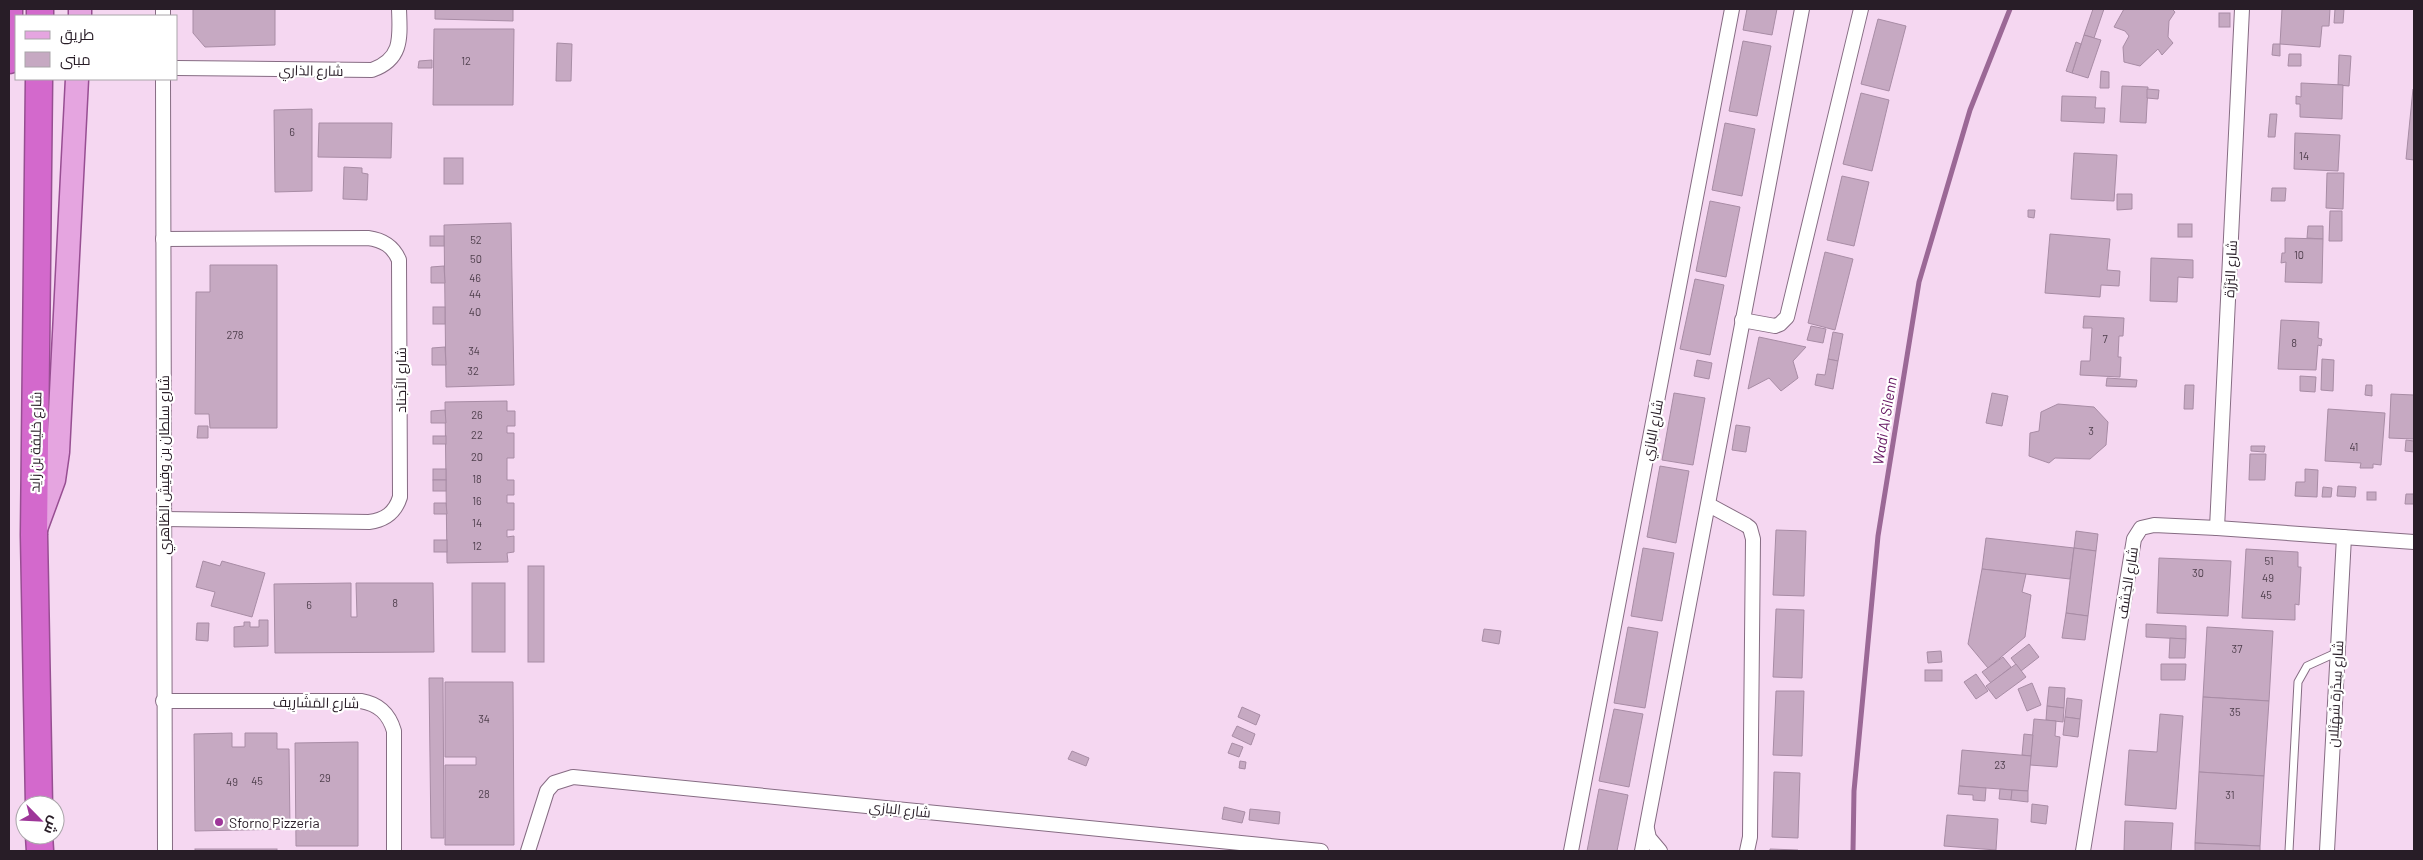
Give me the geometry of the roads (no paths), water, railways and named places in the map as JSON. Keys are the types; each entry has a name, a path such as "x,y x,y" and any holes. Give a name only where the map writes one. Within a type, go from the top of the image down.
{"highway":[{"path":"9,60 10,9"},
{"name":"شارع خليفة بن زايد","path":"39,80 34,535 39,795"}],"main road":[{"path":"34,535 51,490 58,452 77,80"}],"street":[{"name":"شارع الذاري","path":"178,68 372,70 381,66 395,54 400,35 399,9"},
{"name":"شارع البازي","path":"1572,851 1732,9"},
{"path":"1642,851 1802,9"},
{"path":"1742,320 1775,326 1780,324 1786,317 1861,9"},
{"name":"شارع البَرْزَة","path":"2217,528 2242,9"},
{"name":"شارع سلطان بن وقيش الظاهري","path":"164,80 163,701 165,851"},
{"name":"شارع الأجناد","path":"163,239 368,238 376,239 390,246 399,260 400,497 392,512 378,521 369,522 164,519"},
{"path":"1709,506 1746,525 1750,528 1754,539 1750,837 1747,851"},
{"name":"شارع الخِشف","path":"2083,851 2137,532 2141,528 2154,525 2217,528 2414,542"},
{"name":"شارع سِدْرة سْهَيْلان","path":"2327,851 2344,537"},
{"name":"شارع المَشَارِيف","path":"163,701 361,701 376,705 388,716 394,731 394,851"},
{"name":"شارع البازي","path":"528,851 547,790 554,783 572,776 1321,851"},
{"path":"1646,827 1649,838 1660,851"}],"lane":[{"path":"2289,851 2298,682 2307,666 2338,652"}],"waterway":[{"name":"Wadi Al Silenn","path":"1853,851 1854,791 1878,536 1919,282 1970,110 2010,9"}],"place":[{"name":"Sforno Pizzeria","path":"219,822"}]}
